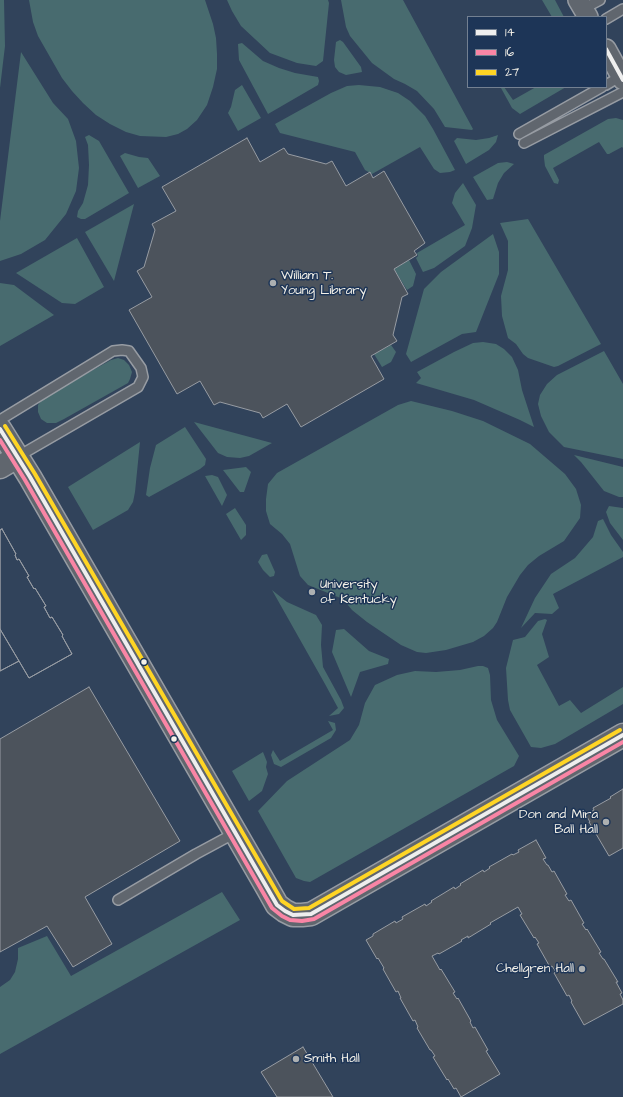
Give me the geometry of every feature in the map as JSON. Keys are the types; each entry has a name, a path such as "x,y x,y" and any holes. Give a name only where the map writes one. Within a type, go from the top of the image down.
{"street":[{"path":"607,52 618,83"},
{"path":"0,429 8,462 30,477 277,905 293,915 311,914 623,735"}],"lane":[{"path":"583,9 600,0"},
{"path":"607,18 623,9"},
{"path":"524,143 618,83"},
{"path":"519,134 600,88"},
{"path":"0,420 113,352 122,350 129,351 141,368 142,377 138,387 8,462"},
{"path":"118,900 235,833"}],"shaded area":[{"name":"University of Kentucky","path":"0,0 623,0 623,1097 0,1097"}],"green space":[{"path":"0,0 4,0 5,46 0,88"},
{"path":"29,0 205,0 213,24 217,54 217,69 207,105 197,120 187,129 178,134 166,137 140,136 126,132 110,124 96,115 83,103 62,78 38,36 33,22"},
{"path":"227,0 328,0 329,3 323,61 316,66 297,63 270,53 241,26"},
{"path":"341,0 403,0 473,129 445,127 434,109 417,91 394,79 372,63 350,36 346,27"},
{"path":"542,0 555,0 563,16 551,16"},
{"path":"340,40 361,67 362,72 346,75 339,72 335,67 334,60 336,42"},
{"path":"242,43 263,61 295,73 318,77 318,85 268,114 239,60 238,44"},
{"path":"21,52 53,103 68,119 76,141 79,168 76,191 66,214 45,240 21,254 0,261 0,221"},
{"path":"242,85 261,118 238,131 228,113 235,90"},
{"path":"359,85 380,87 398,93 410,101 425,116 455,170 440,173 434,169 420,147 372,174 365,170 355,152 280,133 275,124 331,93 347,86"},
{"path":"501,88 505,88 513,100 534,88 564,88 520,114 512,108"},
{"path":"616,118 623,120 623,148 622,147 607,154 599,142 553,168 559,180 558,184 554,183 545,166 544,155 608,119"},
{"path":"89,135 99,141 129,193 85,219 81,219 77,217 88,185 88,145 85,137"},
{"path":"498,135 496,142 489,150 466,164 454,141 457,138 476,140"},
{"path":"125,153 148,158 160,176 138,188 120,156"},
{"path":"507,162 514,164 504,173 498,183 493,199 487,200 473,177 498,163"},
{"path":"463,183 476,205 472,228 465,246 434,268 423,272 416,258 418,256 417,253 465,225 452,203 455,193"},
{"path":"134,204 114,281 85,232"},
{"path":"528,219 601,344 554,367 528,358 523,354 516,344 508,338 502,316 501,296 508,270 508,241 500,223"},
{"path":"493,234 499,252 499,274 476,332 462,334 411,362 406,354 424,289 441,272"},
{"path":"77,238 104,287 75,304 62,303 16,273"},
{"path":"409,260 416,274 413,286 407,290 394,269"},
{"path":"0,283 14,285 54,315 0,346"},
{"path":"483,342 496,344 512,357 518,370 522,390 534,427 474,400 416,383 421,378 417,372 473,343"},
{"path":"391,345 396,352 391,362 382,367 374,354"},
{"path":"604,351 623,384 623,459 564,447 549,432 541,416 538,404 540,395 547,384 557,375"},
{"path":"118,358 124,360 129,365 132,372 128,383 56,423 47,423 41,419 38,412 38,405 43,398 111,360"},
{"path":"411,401 452,411 483,421 530,444 565,474 576,489 581,505 580,518 564,541 539,556 528,565 520,575 507,597 493,628 484,636 473,642 446,650 426,653 417,652 401,645 367,622 352,610 343,599 308,585 300,576 290,544 282,534 270,524 266,511 268,484 277,473 398,405"},
{"path":"194,422 272,443 249,456 240,458 227,457 218,453"},
{"path":"185,427 206,459 205,465 149,497 146,495 150,468 156,445"},
{"path":"140,442 133,502 128,510 93,530 68,487"},
{"path":"574,455 623,467 623,497 619,497 604,491"},
{"path":"246,467 251,472 244,492 240,492 223,470"},
{"path":"212,475 218,477 227,495 222,506 205,476"},
{"path":"609,506 623,508 623,540 610,523 606,512"},
{"path":"235,508 246,525 246,535 241,540 226,514"},
{"path":"603,519 611,535 623,552 623,557 553,594 559,608 552,614 535,613 521,628 535,598 551,574 575,558 593,537 598,521"},
{"path":"267,554 275,572 274,576 270,577 258,562 262,555"},
{"path":"272,590 287,602 316,615 322,625 321,645 323,667 344,708 339,714 329,716 338,708"},
{"path":"545,619 547,620 542,634 549,657 537,665 559,706 570,700 581,713 623,687 623,704 555,744 541,748 531,747 510,710 506,668 513,640 525,637 538,621"},
{"path":"344,629 369,651 389,659 388,664 360,672 351,697 332,652 336,630"},
{"path":"478,666 488,668 490,675 491,700 497,720 519,756 514,766 310,882 296,878 258,811 287,781 350,740 359,725 365,703 375,685 397,675 415,671 436,672 460,670"},
{"path":"328,721 335,723 336,730 331,738 281,767 274,764 271,755 273,750 280,761 333,730"},
{"path":"263,752 267,762 266,767 268,774 262,791 249,801 232,771"},
{"path":"222,892 240,920 0,1054 0,987 10,980 15,972 18,959 18,948 47,936 71,976"}],"building":[{"name":"William T. Young Library","path":"247,138 260,162 284,148 288,154 326,164 332,161 346,186 370,172 373,178 384,171 425,243 414,251 417,255 394,269 408,294 402,297 393,335 397,341 371,356 384,379 301,427 287,404 263,418 260,413 220,402 214,405 200,381 177,394 129,310 152,297 137,271 144,267 155,230 152,224 176,211 162,187"},
{"path":"2,529 16,554 17,560 19,559 29,576 27,577 46,606 44,607 50,618 52,617 63,635 62,636 72,654 29,678 19,661 0,671 0,530"},
{"path":"2,529 16,554 17,560 19,559 29,576 27,577 46,606 44,607 50,618 52,617 63,635 62,636 72,654 29,678 0,629 0,530"},
{"path":"0,629 19,661 0,671"},
{"path":"89,687 180,841 85,897 112,944 73,967 47,926 0,952 0,739"},
{"name":"Don and Mira Ball Hall","path":"623,789 623,848 609,856 586,815 594,810 593,808"},
{"name":"Chellgren Hall","path":"536,840 546,858 543,859 552,872 554,871 567,894 565,895 569,901 571,900 584,923 582,924 586,930 587,929 601,952 599,953 618,982 616,982 622,993 620,994 623,1004 584,1025 571,1002 572,1001 569,995 567,996 554,973 556,972 552,966 550,967 537,944 539,943 535,937 534,938 520,915 522,914 518,907 468,938 468,936 439,954 438,953 432,956 455,992 453,993 457,999 458,998 471,1021 470,1022 473,1028 475,1027 488,1050 486,1051 500,1074 461,1097 456,1088 454,1089 448,1079 447,1080 433,1057 435,1056 417,1028 418,1027 415,1020 413,1021 400,998 398,991 396,992 383,969 384,968 366,940 395,921 396,923 403,919 402,917 425,904 426,906 432,902 431,901 454,887 455,889 461,885 460,884 483,870 484,872 490,868 489,867 512,854 513,855 519,852 518,850"},
{"name":"Smith Hall","path":"303,1047 333,1097 277,1097 261,1072"}],"transit line":[{"name":"14","path":"607,51 623,80"},
{"name":"27","path":"5,426 35,474 282,901 294,909 309,908 620,730"},
{"name":"14","path":"0,429 30,477 277,905 293,915 311,914 623,735"},
{"name":"16","path":"0,440 25,480 272,908 290,920 302,921 314,919 623,742"}],"place":[{"name":"William T. Young Library","path":"273,283"},
{"name":"University of Kentucky","path":"312,592"},
{"name":"Don and Mira Ball Hall","path":"606,822"},
{"name":"Chellgren Hall","path":"582,969"},
{"name":"Smith Hall","path":"296,1059"}]}
